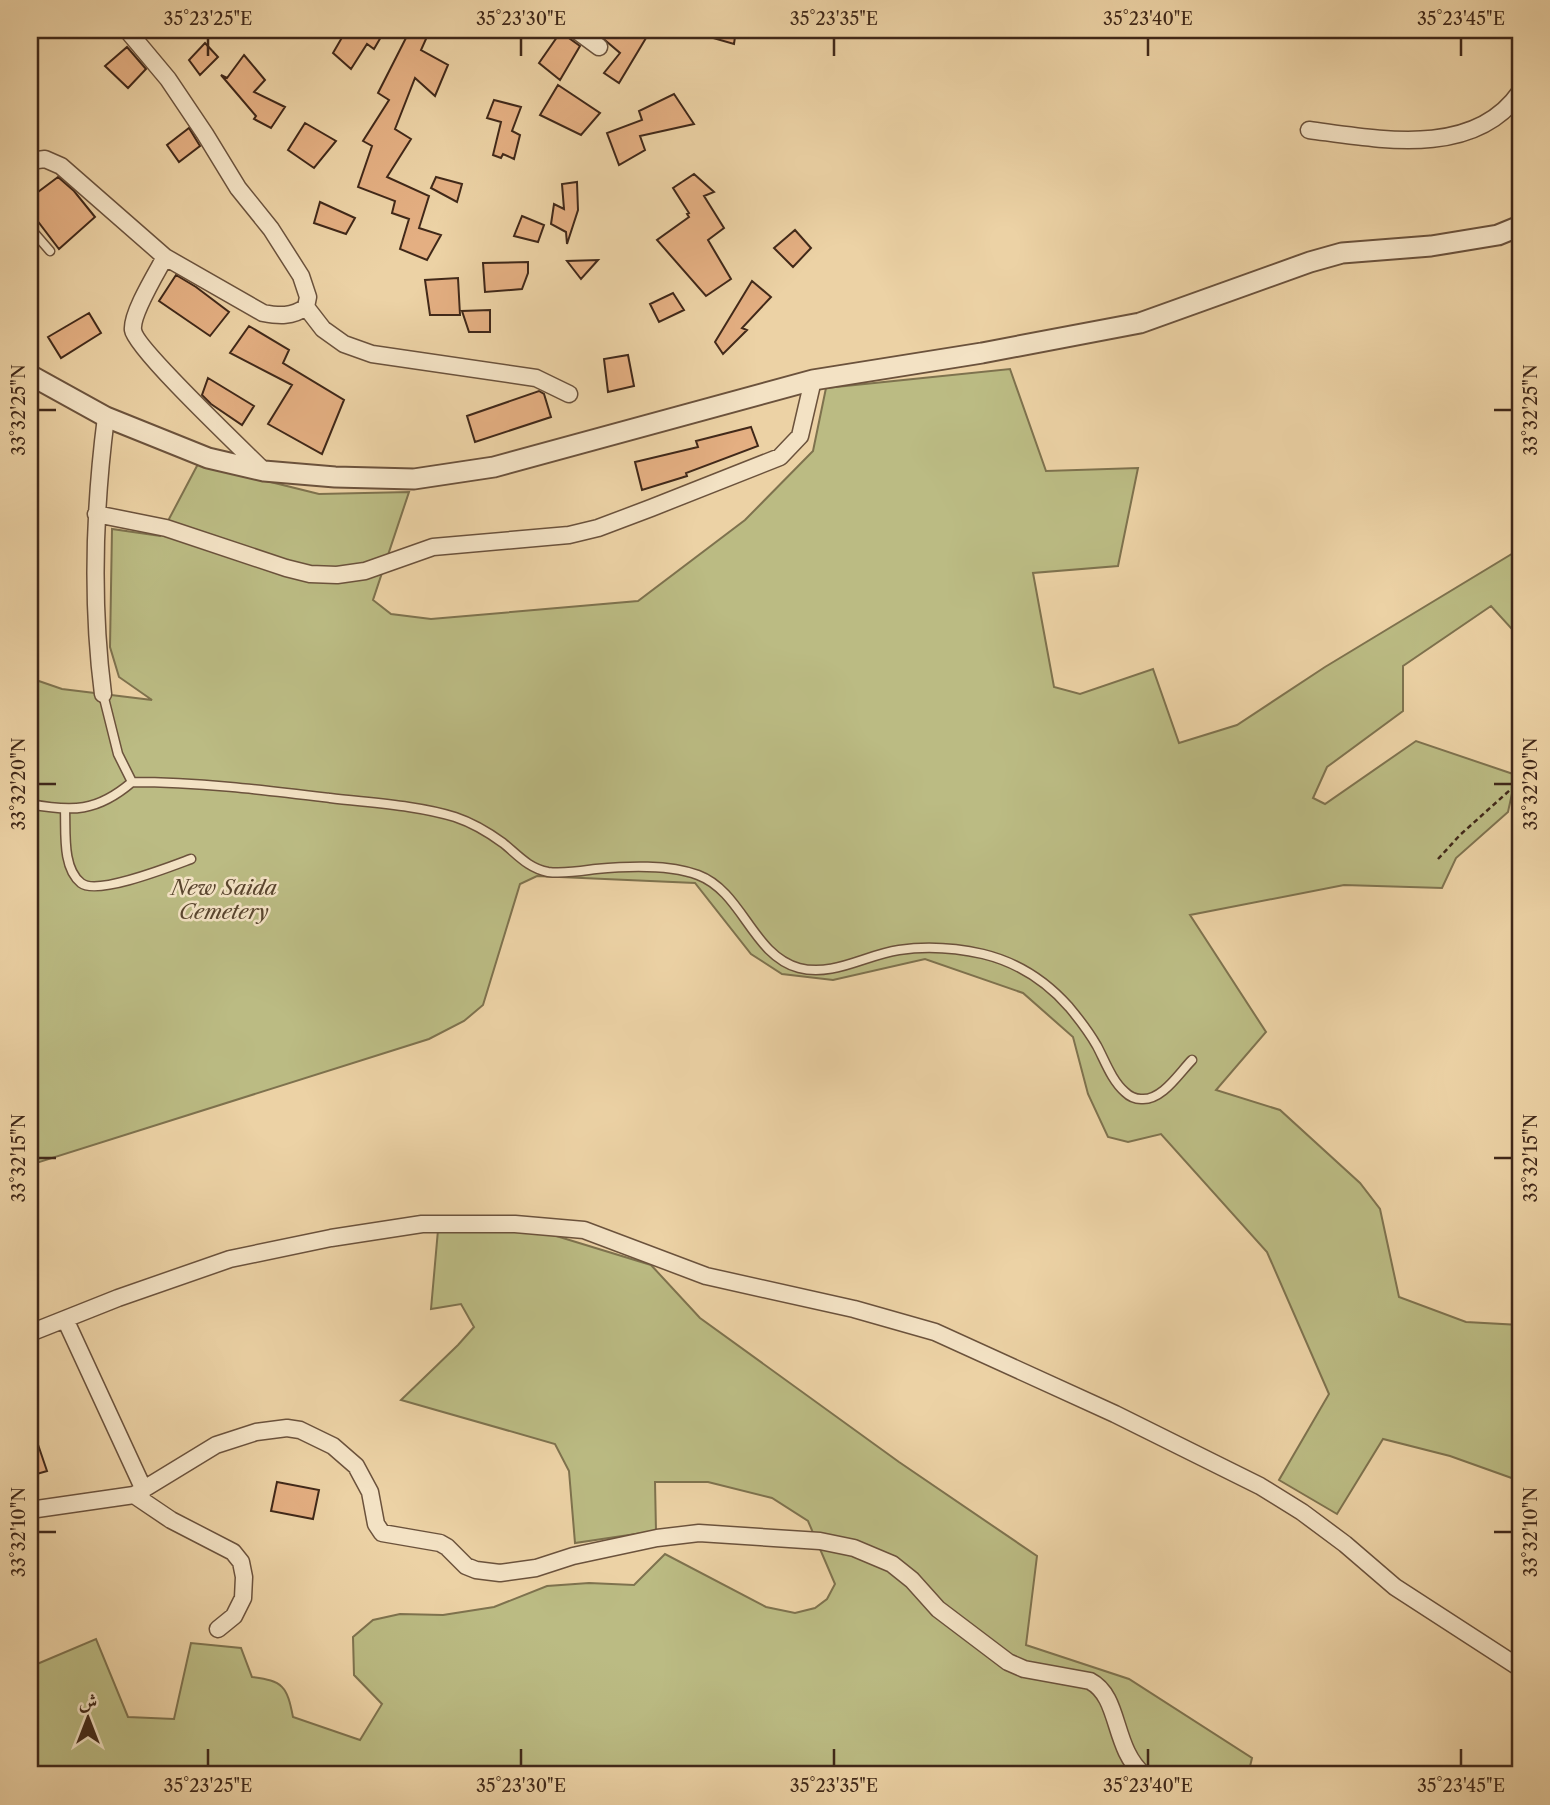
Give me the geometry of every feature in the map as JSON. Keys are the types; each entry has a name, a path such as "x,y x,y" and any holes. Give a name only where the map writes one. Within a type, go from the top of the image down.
{"street":[{"path":"30,161 45,159 61,166 165,257 263,313 288,315 306,307 308,297 294,264 271,229 238,188 168,79 127,30"},
{"path":"576,30 599,47"},
{"path":"1309,130 1385,140 1436,139 1467,131 1495,117 1514,101 1520,92"},
{"path":"30,375 106,418 208,458 264,471 335,477 414,479 494,467 813,380 982,353 1140,323 1342,253 1431,246 1498,235 1520,226"},
{"path":"165,257 132,326 135,339 159,367 264,471"},
{"path":"306,307 323,329 344,344 372,354 536,378 569,394"},
{"path":"96,514 153,524 310,574 337,575 365,571 433,547 569,535 651,509 780,457 800,436 813,380"},
{"path":"103,694 95,622 96,514 106,418"},
{"path":"30,1333 230,1259 375,1230 422,1224 552,1226 584,1230 706,1276 854,1309 935,1332 1015,1367 1259,1486 1302,1512 1395,1587 1520,1668"},
{"path":"65,1319 139,1492 171,1520 233,1552 241,1562 244,1577 243,1598 234,1616 218,1629"},
{"path":"30,1510 139,1492 216,1445 256,1432 287,1428 300,1430 333,1446 356,1466 370,1492 376,1524 382,1532 440,1543 466,1566 476,1570 500,1573 536,1568 573,1556 657,1538 699,1533 791,1538 854,1548 903,1571 938,1609 1008,1662 1024,1669 1097,1684 1109,1698 1131,1761 1144,1775"}],"lane":[{"path":"30,228 50,251"},
{"path":"103,694 118,754 132,782"},
{"path":"30,804 65,810 104,802 132,782 233,786 424,810 472,823 504,844 528,865 550,872 629,868 680,871 698,875 711,881 722,891 772,952 799,968 832,969 900,950 936,948 971,951 1005,959 1031,974 1067,1005 1083,1024 1125,1093 1133,1098 1143,1100 1161,1093 1192,1060"},
{"path":"65,810 66,844 72,872 80,883 89,887 140,878 191,859"}],"path":[{"path":"1438,859 1460,835 1520,781"}],"green space":[{"name":"New Saida Cemetery","path":"1010,369 1046,471 1138,468 1118,566 1033,573 1054,687 1080,694 1153,669 1179,743 1237,725 1325,667 1520,549 1520,638 1491,606 1403,666 1403,711 1327,767 1313,798 1325,804 1416,741 1516,775 1508,812 1456,858 1442,888 1344,885 1190,915 1266,1032 1216,1090 1280,1110 1360,1183 1380,1209 1399,1297 1466,1322 1520,1325 1520,1481 1450,1456 1383,1439 1337,1514 1279,1480 1329,1394 1267,1252 1161,1134 1128,1142 1108,1137 1088,1094 1073,1037 1023,993 925,959 833,980 782,974 751,954 695,883 537,876 520,884 483,1005 464,1021 429,1039 30,1165 30,678 62,689 152,700 119,677 110,647 112,529 160,536 198,464 319,494 409,492 373,600 391,614 431,619 638,601 745,520 813,451 826,388"},
{"path":"438,1230 540,1231 651,1265 700,1318 899,1462 1037,1556 1026,1645 1129,1679 1252,1758 1248,1775 30,1775 30,1667 96,1639 128,1717 174,1719 191,1643 241,1648 252,1677 277,1683 286,1692 293,1717 360,1740 382,1704 354,1675 353,1637 373,1620 400,1614 443,1615 494,1607 547,1586 589,1583 634,1585 665,1554 766,1607 795,1613 815,1608 827,1599 835,1584 808,1521 772,1498 708,1482 655,1482 656,1531 575,1543 569,1471 555,1444 401,1400 474,1327 461,1304 431,1309"}],"building":[{"path":"346,30 385,30 374,49 367,44 351,69 333,53 344,34 346,35"},
{"path":"410,30 430,30 421,50 448,65 435,96 415,78 395,129 411,139 387,177 429,196 419,228 441,235 427,260 400,249 409,219 392,213 395,201 358,187 372,146 363,141 389,100 378,93"},
{"path":"562,30 566,30 569,38 580,46 560,80 539,63"},
{"path":"593,30 635,30 646,38 619,83 604,73 620,53"},
{"path":"697,30 736,30 734,44 696,33"},
{"path":"205,43 218,57 200,75 189,60"},
{"path":"127,47 146,69 128,88 105,66"},
{"path":"244,55 265,80 254,92 285,107 271,128 254,119 256,116 221,75 227,78"},
{"path":"558,85 600,113 581,135 540,115"},
{"path":"674,94 694,124 640,136 645,150 619,165 607,133 642,120 639,111"},
{"path":"494,100 521,107 512,131 520,135 514,159 503,154 501,158 493,155 501,122 487,118"},
{"path":"305,123 336,141 314,168 288,150"},
{"path":"189,128 200,146 179,162 167,145"},
{"path":"694,174 714,192 704,196 724,228 708,240 731,279 706,296 657,240 689,217 673,188"},
{"path":"58,177 74,191 95,217 59,249 30,211 30,198"},
{"path":"436,177 462,184 457,202 431,188"},
{"path":"577,182 578,210 567,244 566,232 551,224 554,204 564,209 562,184"},
{"path":"320,202 355,218 346,234 314,223"},
{"path":"522,216 544,225 538,242 514,236"},
{"path":"795,230 811,248 793,267 774,248"},
{"path":"598,260 581,279 567,261"},
{"path":"528,262 528,273 522,289 485,292 483,263"},
{"path":"176,275 229,312 210,336 159,301"},
{"path":"458,278 460,315 430,315 425,280"},
{"path":"752,281 771,297 742,328 747,330 723,354 715,342"},
{"path":"673,293 684,310 659,322 650,304"},
{"path":"490,310 490,332 469,332 462,311"},
{"path":"89,313 101,333 61,358 48,337"},
{"path":"249,326 289,350 283,363 344,400 322,454 268,424 292,385 230,353"},
{"path":"628,355 634,386 608,392 604,359"},
{"path":"208,378 254,406 242,425 202,395"},
{"path":"539,391 544,394 551,417 475,442 467,416"},
{"path":"751,427 758,446 686,473 687,476 642,490 635,462 698,447 696,441"},
{"path":"30,1427 47,1471 30,1476"},
{"path":"277,1482 319,1490 313,1519 271,1511"}]}
